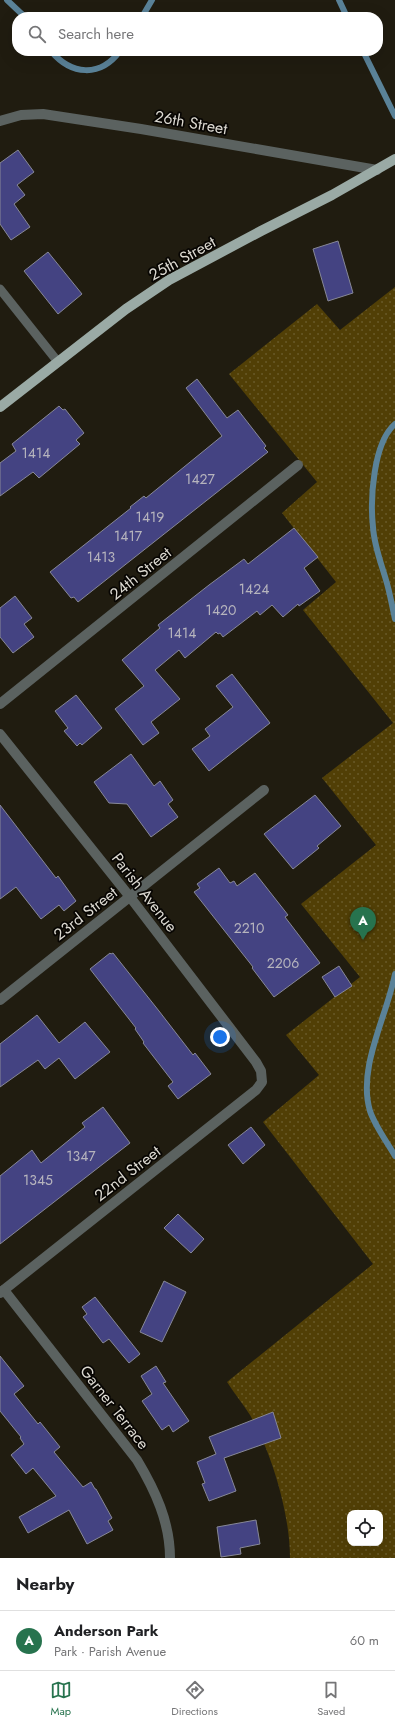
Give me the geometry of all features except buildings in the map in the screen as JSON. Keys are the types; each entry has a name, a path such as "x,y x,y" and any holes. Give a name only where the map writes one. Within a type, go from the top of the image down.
{"main road":[{"name":"25th Street","path":"0,407 126,309 169,280 393,160"}],"street":[{"name":"26th Street","path":"0,120 21,115 43,114 141,129 376,170"},
{"name":"24th Street","path":"0,704 298,465"},
{"name":"Parish Avenue","path":"0,734 130,897 261,1071"},
{"name":"23rd Street","path":"0,1000 264,790"},
{"name":"22nd Street","path":"2,1291 256,1090 262,1082 261,1071"},
{"name":"Garner Terrace","path":"2,1291 137,1460 159,1501 166,1523 170,1558"}],"lane":[{"path":"0,290 58,362"}],"shaded area":[{"path":"395,287 395,1558 290,1558 287,1522 283,1503 266,1447 250,1415 227,1382 373,1264 263,1122 319,1075 286,1035 360,977 301,904 376,845 322,778 393,723 303,610 336,582 282,513 317,482 229,374 317,304 340,330"}],"waterway":[{"path":"7,0 20,12"},
{"path":"145,12 152,0"},
{"path":"339,0 345,12"},
{"path":"56,56 67,65 76,69 86,70 104,66 116,56"},
{"path":"365,56 395,116"},
{"path":"395,424 382,444 375,472 372,502 375,540 389,590 395,619"},
{"path":"395,974 370,1060 367,1077 367,1094 372,1117 395,1156"}],"place":[{"name":"Anderson Park","path":"363,940"}]}
